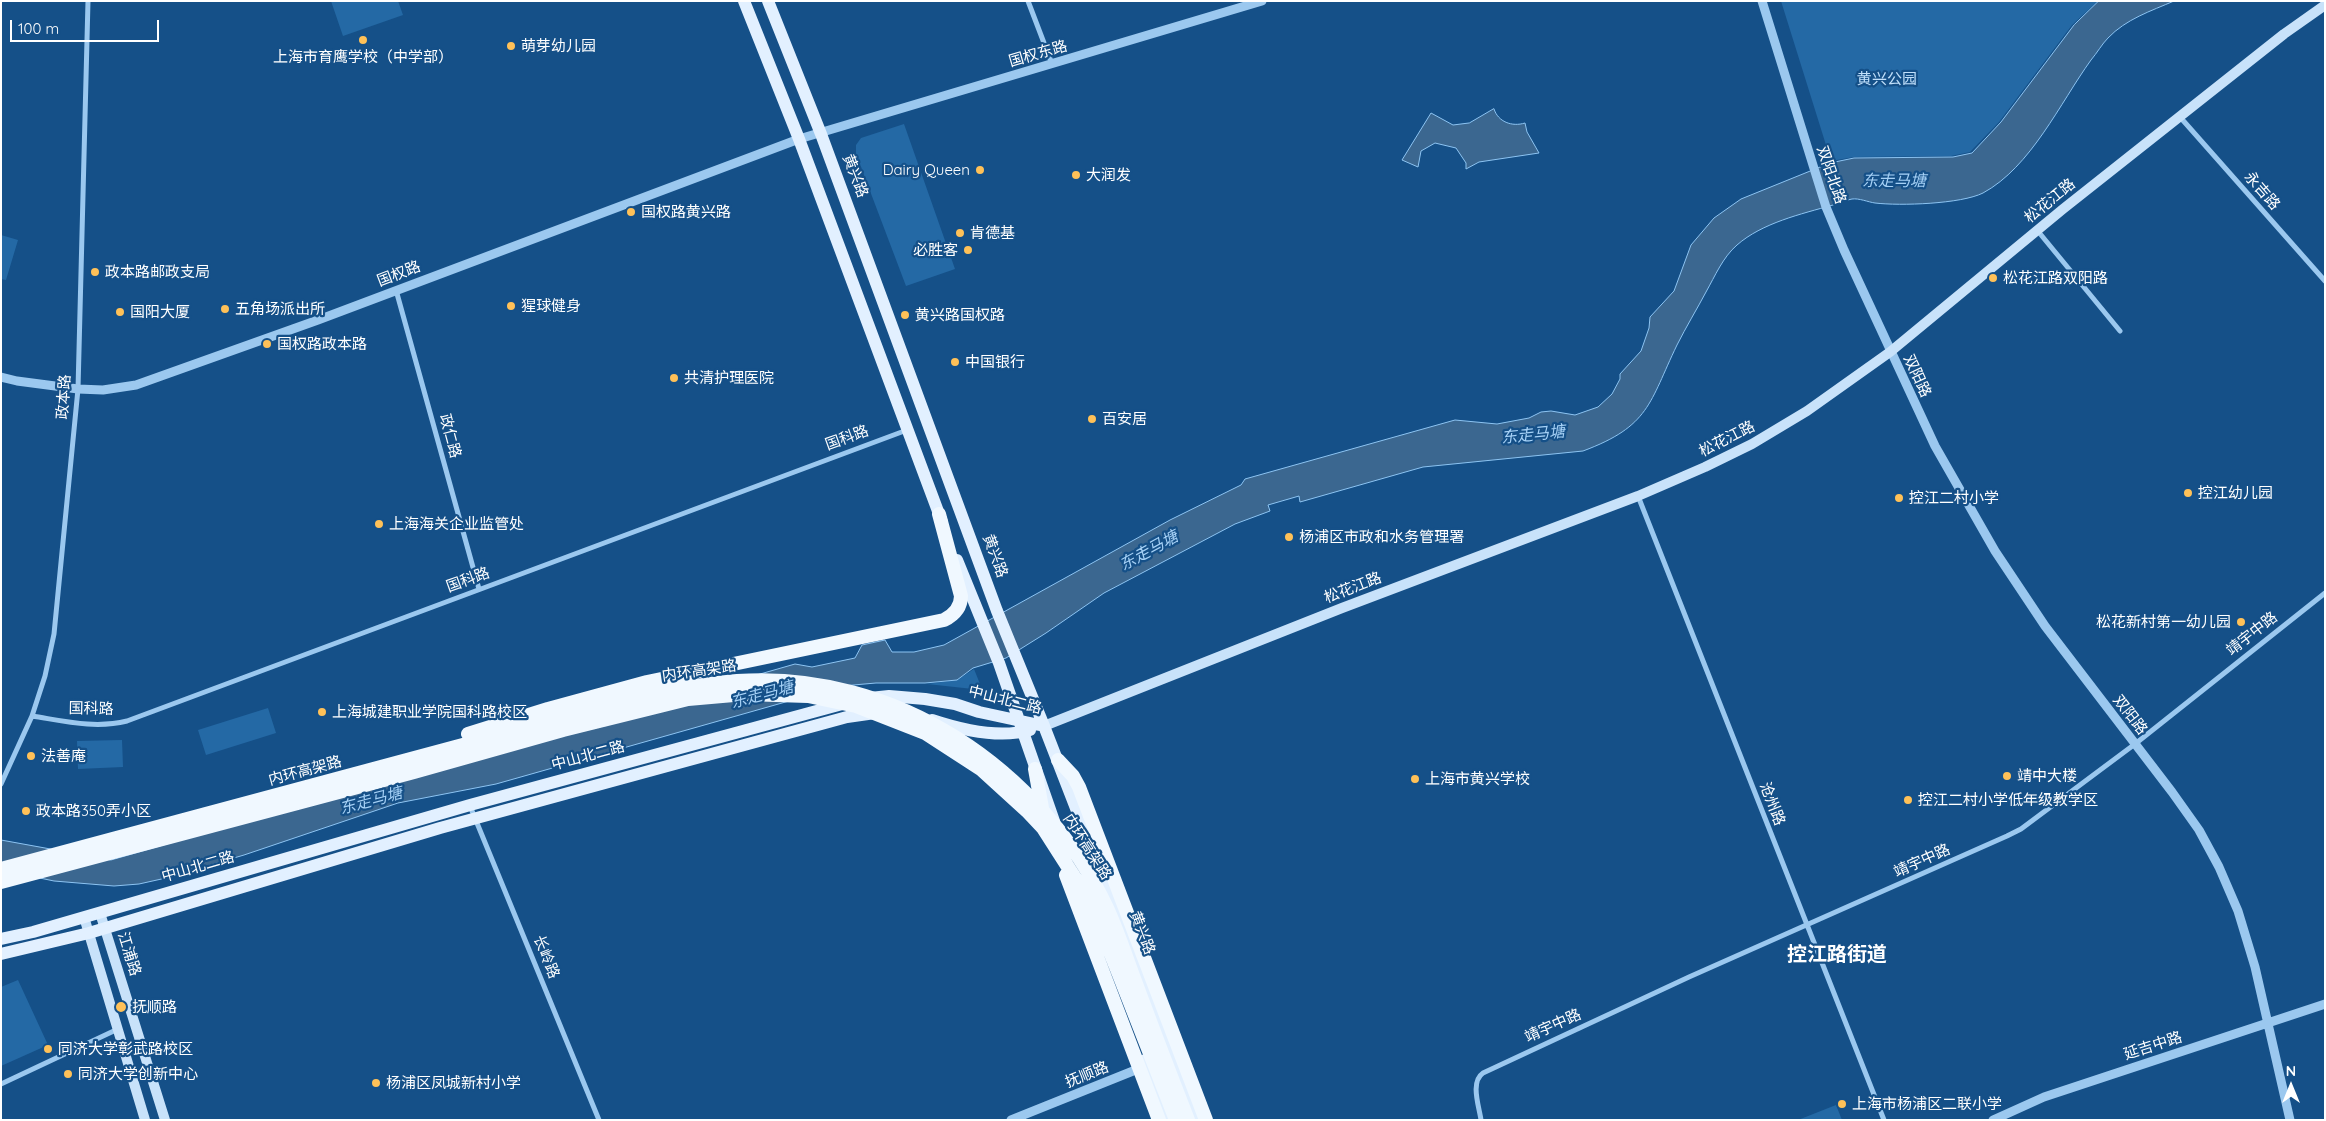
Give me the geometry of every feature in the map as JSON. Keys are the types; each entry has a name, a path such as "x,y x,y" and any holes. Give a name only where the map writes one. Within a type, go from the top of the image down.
{"highway":[{"path":"209,814 254,796 592,696 655,680 944,620 955,612 961,602 960,585 939,514"},
{"name":"内环高架路","path":"1,869 561,718 668,691 738,681 818,685 857,693 904,709 961,740 1008,776 1056,825 1076,854 1107,908 1188,1120"},
{"name":"内环高架路","path":"1,882 414,772 563,730 688,699 745,694 783,694 856,706 925,733 959,753 1011,795 1043,828 1091,903 1176,1120"},
{"path":"1058,760 1077,782 1202,1118"},
{"path":"1035,769 1039,800 1047,826 1160,1120"}],"main road":[{"path":"744,1 799,139 939,514 999,663 1035,769 1168,1120"},
{"name":"黄兴路","path":"768,1 822,134 997,611 1058,760 1173,1055 1202,1118"},
{"name":"松花江路","path":"1044,726 1342,608 1638,496 1752,444 1844,386 1890,352 2037,230 2284,34 2325,5"},
{"name":"中山北二路","path":"1,939 84,918 470,805 863,698 889,696 955,704 1022,727"},
{"name":"中山北二路","path":"1,954 89,933 475,818 862,714 913,716 949,726 1002,734 1022,727 1044,726"},
{"name":"江浦路","path":"100,913 165,1120"},
{"path":"84,918 145,1120"}],"street":[{"name":"政本路","path":"1,784 32,716 45,676 54,634 78,389 88,1"},
{"path":"1028,1 1052,64"},
{"name":"国权东路","path":"799,139 822,134 1262,1"},
{"name":"双阳北路","path":"1762,1 1826,207 1890,352"},
{"name":"永吉路","path":"2180,117 2325,282"},
{"name":"国权路","path":"1,377 78,389 103,390 136,385 178,372 799,139"},
{"path":"2037,230 2120,331"},
{"name":"政仁路","path":"396,290 479,589"},
{"name":"双阳路","path":"1890,352 1935,446 1995,551 2045,626 2199,830 2219,867 2238,911 2255,967 2290,1120"},
{"name":"国科路","path":"32,716 87,725 127,721 907,430"},
{"name":"沧州路","path":"1638,496 1806,927 1884,1120"},
{"name":"靖宇中路","path":"1481,1120 1476,1086 1479,1076 1483,1073 1689,977 1806,927 2007,836 2135,744 2325,593"},
{"name":"长岭路","path":"470,805 599,1120"},
{"name":"延吉中路","path":"1993,1120 2044,1097 2325,1004"},
{"path":"1,1084 118,1029"},
{"name":"抚顺路","path":"1010,1120 1173,1055"}],"green space":[{"path":"331,1 398,1 403,15 343,36"},
{"name":"黄兴公园","path":"1781,1 2098,1 2072,25 1999,122 1970,152 1951,156 1854,157 1831,161"},
{"path":"904,124 955,269 906,286 856,154 856,145 861,138"},
{"path":"1,235 18,240 6,280 1,279"},
{"path":"974,669 980,684 973,689 927,684 957,680"},
{"path":"268,708 276,733 206,755 198,730"},
{"path":"122,740 123,767 78,769 77,741"},
{"path":"18,980 48,1045 1,1066 1,987"},
{"path":"1836,1105 1842,1120 1798,1120"}],"water":[{"name":"东走马塘","path":"2099,1 2174,1 2131,21 2108,38 2079,77 2030,151 2000,182 1983,193 1960,200 1914,204 1875,203 1852,199 1782,220 1747,237 1732,250 1720,267 1680,338 1653,397 1645,410 1635,422 1605,442 1583,451 1423,467 1300,502 1299,496 1268,505 1270,511 1235,524 1104,593 1006,658 973,668 957,680 842,686 496,784 398,803 244,855 139,884 114,886 54,881 16,873 1,872 1,840 111,860 795,664 812,667 855,658 862,645 885,640 892,652 914,652 944,645 1170,520 1241,485 1245,479 1455,420 1497,424 1529,418 1541,412 1551,411 1575,415 1598,407 1612,394 1620,379 1620,374 1641,351 1649,328 1650,317 1674,291 1691,245 1714,218 1741,199 1830,163 1854,158 1953,157 1972,153 2001,122 2074,25"},
{"path":"1494,109 1499,117 1506,122 1511,124 1525,123 1527,132 1539,153 1479,162 1466,169 1466,163 1456,148 1435,143 1421,151 1418,167 1402,160 1431,113 1453,125 1469,123"}],"place":[{"name":"上海市育鹰学校（中学部）","path":"363,40"},
{"name":"萌芽幼儿园","path":"511,46"},
{"name":"Dairy Queen","path":"980,170"},
{"name":"大润发","path":"1076,175"},
{"name":"国权路黄兴路","path":"631,212"},
{"name":"肯德基","path":"960,233"},
{"name":"必胜客","path":"968,250"},
{"name":"政本路邮政支局","path":"95,272"},
{"name":"松花江路双阳路","path":"1993,278"},
{"name":"猩球健身","path":"511,306"},
{"name":"五角场派出所","path":"225,309"},
{"name":"国阳大厦","path":"120,312"},
{"name":"黄兴路国权路","path":"905,315"},
{"name":"国权路政本路","path":"267,344"},
{"name":"中国银行","path":"955,362"},
{"name":"共清护理医院","path":"674,378"},
{"name":"百安居","path":"1092,419"},
{"name":"控江幼儿园","path":"2188,493"},
{"name":"控江二村小学","path":"1899,498"},
{"name":"上海海关企业监管处","path":"379,524"},
{"name":"杨浦区市政和水务管理署","path":"1289,537"},
{"name":"松花新村第一幼儿园","path":"2241,622"},
{"name":"上海城建职业学院国科路校区","path":"322,712"},
{"name":"法善庵","path":"31,756"},
{"name":"靖中大楼","path":"2007,776"},
{"name":"上海市黄兴学校","path":"1415,779"},
{"name":"控江二村小学低年级教学区","path":"1908,800"},
{"name":"政本路350弄小区","path":"26,811"},
{"name":"抚顺路","path":"121,1007"},
{"name":"同济大学彰武路校区","path":"48,1049"},
{"name":"同济大学创新中心","path":"68,1074"},
{"name":"杨浦区凤城新村小学","path":"376,1083"},
{"name":"上海市杨浦区二联小学","path":"1842,1104"}],"district":[{"name":"控江路街道","path":"1837,955"}]}
